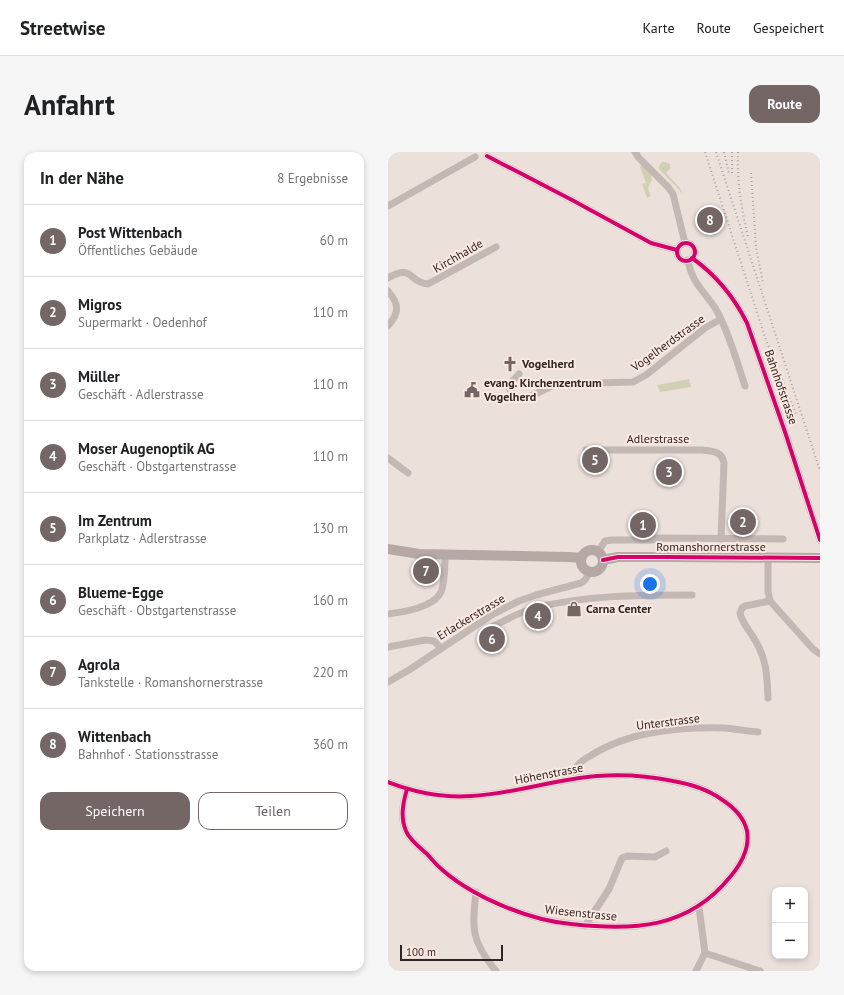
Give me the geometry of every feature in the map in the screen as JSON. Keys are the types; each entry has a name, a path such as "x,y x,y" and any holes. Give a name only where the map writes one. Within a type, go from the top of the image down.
{"main road":[{"path":"388,549 419,554 581,558"},
{"path":"589,550 600,556 602,565 595,572 590,572 582,567 581,558 584,553 589,550"},
{"name":"Romanshornerstrasse","path":"600,556 820,558"}],"street":[{"path":"635,152 673,194 685,243"},
{"path":"388,206 474,154 481,159 487,154 651,243 677,250"},
{"path":"690,259 681,259 678,255 677,250 680,245 685,243 691,244 694,248 695,253 690,259 692,278 714,306 721,319 745,386"},
{"name":"Kirchhalde","path":"388,278 397,273 406,272 418,282 428,284 496,247"},
{"name":"Bahnhofstrasse","path":"690,259 702,264 727,290 747,323 785,432 820,540"},
{"path":"388,291 395,302 397,311 395,318 388,326"},
{"name":"Vogelherdstrasse","path":"519,374 508,386 513,395 522,398 557,384 633,382 646,375 705,328 721,319"},
{"name":"Adlerstrasse","path":"586,450 709,451 720,454 724,463 721,539"},
{"path":"388,458 408,473"},
{"path":"600,556 603,543 608,540 782,539"},
{"path":"388,614 409,611 428,604 438,596 442,588 445,555"},
{"path":"768,557 768,592 770,601 812,649 820,654"},
{"name":"Erlackerstrasse","path":"388,682 409,670 493,614 519,602 554,590 568,588 580,583 585,580 590,572"},
{"path":"554,590 557,604"},
{"path":"484,631 509,618 533,609 591,598 622,595 692,595"},
{"path":"768,698 767,668 760,648 741,618 740,613 742,608 745,606 770,601"},
{"path":"388,647 425,640 434,641 441,648"},
{"name":"Unterstrasse","path":"575,779 575,770 583,760 612,744 636,736 691,729 726,728 758,732"},
{"name":"Höhenstrasse","path":"388,782 407,789 432,794 469,796 497,794 575,779 614,775 662,779 702,788 730,805 745,825 747,835 747,846 737,869 720,890"},
{"name":"Wiesenstrasse","path":"407,789 403,803 403,817 406,832 437,865 459,882 476,892 502,906 528,916 585,926 625,927 651,925 680,916 699,907 720,890"},
{"path":"585,926 609,889 622,858 627,856 655,858 666,851"},
{"path":"476,892 473,924 476,938 479,948 496,971"},
{"path":"696,971 705,953 699,907"},
{"path":"705,953 760,971"}],"shaded area":[{"path":"662,162 670,164 670,169 666,173 680,188 683,194 658,168"},
{"path":"642,165 651,174 652,180 648,188 651,196 647,198 642,184 646,183 640,167"},
{"path":"689,379 691,387 660,392 657,385"}],"railway":[{"path":"705,152 766,340 796,414"},
{"path":"716,152 820,471"},
{"path":"724,152 729,174"},
{"path":"732,152 732,173"},
{"path":"738,152 740,194 748,237"},
{"path":"751,173 756,247 763,283"}],"cycle path":[{"path":"487,156 651,243 677,250"},
{"path":"686,243 692,246 695,252 692,258 686,261 680,258 677,252 680,246 686,243"},
{"path":"692,258 717,279 724,287 747,323 785,432 820,540"},
{"path":"603,560 618,557 820,558"},
{"path":"388,782 429,794 460,796 487,795 566,780 606,775 626,775 664,779 698,787 716,795 729,805 737,812 747,831 748,837 746,850 738,867 714,894 696,907 678,917 658,923 616,927 554,922 518,912 500,905 465,887 437,865 407,834 403,820 403,805 407,789"}],"place":[{"name":"Wittenbach","path":"710,220"},
{"name":"Vogelherd","path":"510,364"},
{"name":"evang. Kirchenzentrum Vogelherd","path":"472,390"},
{"name":"Im Zentrum","path":"595,460"},
{"name":"Müller","path":"669,472"},
{"name":"Migros","path":"743,522"},
{"name":"Post Wittenbach","path":"643,525"},
{"name":"Agrola","path":"426,571"},
{"name":"Carna Center","path":"574,609"},
{"name":"Moser Augenoptik AG","path":"538,616"},
{"name":"Blueme-Egge","path":"492,639"}]}
